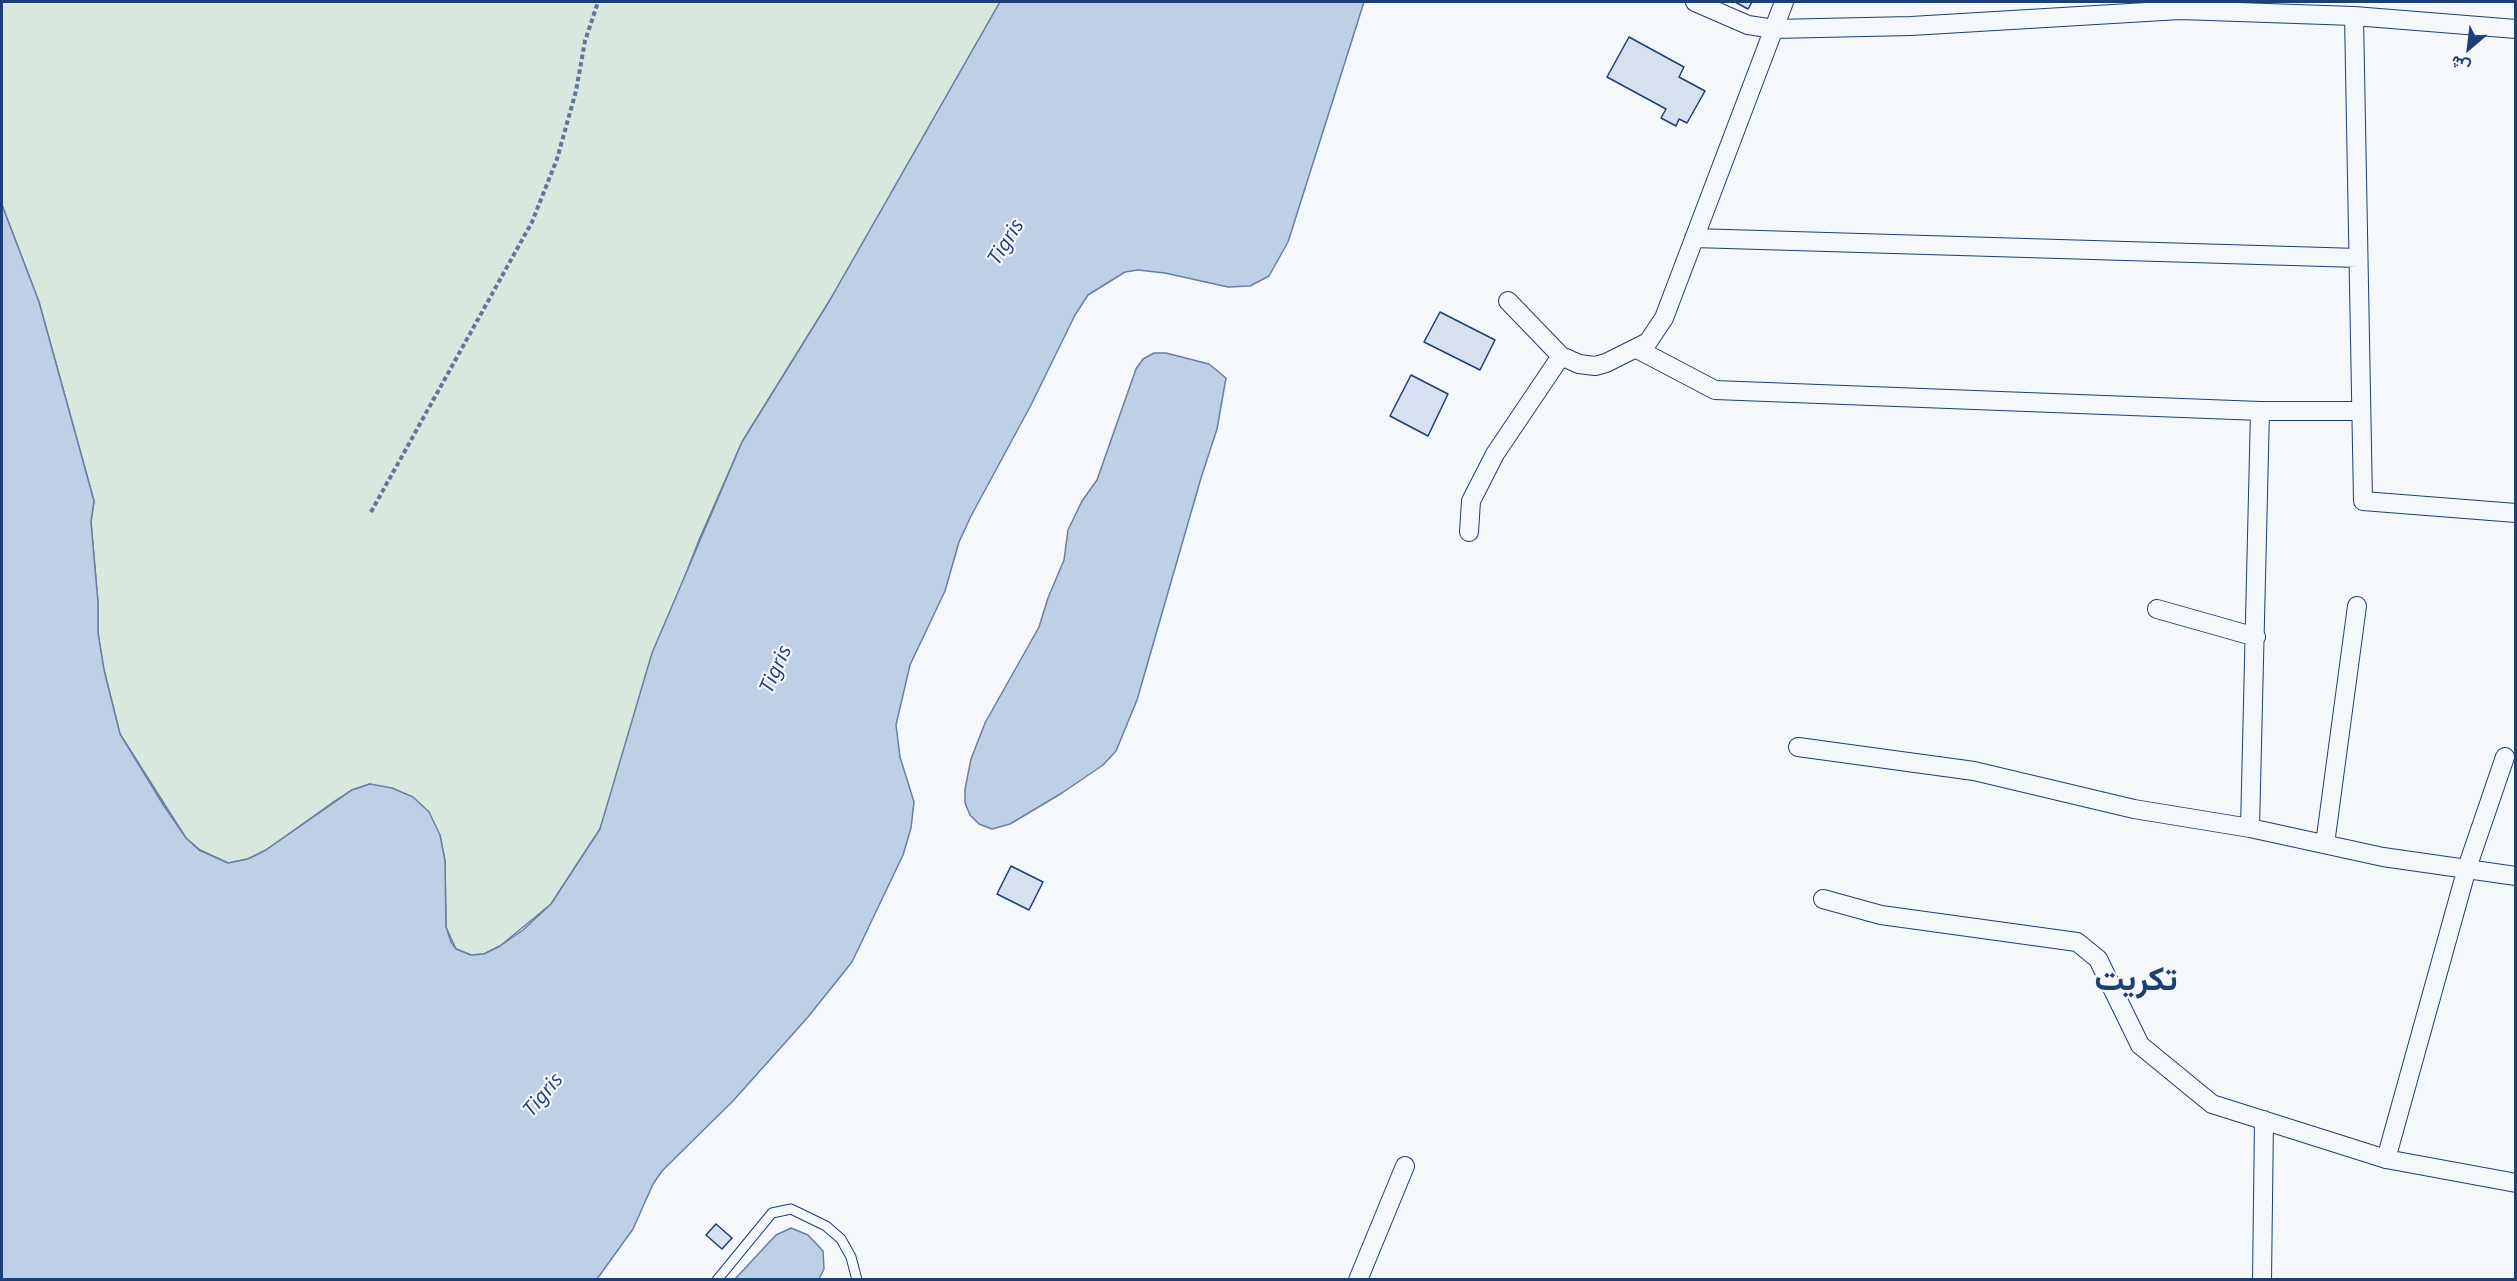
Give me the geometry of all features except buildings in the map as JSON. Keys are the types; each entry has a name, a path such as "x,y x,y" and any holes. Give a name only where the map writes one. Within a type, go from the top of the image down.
{"street":[{"path":"1695,2 1748,25 1774,29 1911,26 2180,10 2354,16 2516,29"},
{"path":"1508,301 1561,356 1579,364 1595,366 1648,342 1664,318 1784,2"},
{"path":"2354,16 2363,501 2516,513"},
{"path":"1694,238 2358,258"},
{"path":"1636,349 1715,390 2260,411 2361,411"},
{"path":"1469,532 1471,501 1495,453 1561,356"},
{"path":"2250,828 2260,411"},
{"path":"2325,844 2356,606"},
{"path":"2157,609 2256,637"},
{"path":"1798,747 1974,771 2134,809 2250,828 2430,865 2516,876"},
{"path":"2386,1159 2467,868 2505,757"},
{"path":"1823,899 1881,915 2077,942 2098,959 2140,1045 2212,1104 2386,1159 2516,1183"},
{"path":"2262,1280 2264,1120"},
{"path":"1358,1280 1405,1166"}],"lane":[{"path":"717,1280 772,1213 790,1209 826,1226 841,1239 851,1257 856,1280"}],"path":[{"path":"371,512 532,222 557,159 576,91 585,41 598,2"}],"shaded area":[{"path":"2,2 1000,2 830,300 742,442 678,594 600,829 551,904 500,946 484,954 471,955 456,949 446,927 445,861 440,835 370,784 352,790 266,850 248,859 228,863 200,850 186,838 120,734 104,670 98,633 98,603 91,522 94,501 39,302 2,205"}],"water":[{"name":"Tigris","path":"1000,2 1364,2 1288,242 1269,276 1250,286 1228,287 1165,273 1138,270 1125,272 1088,295 1075,315 1031,405 971,516 959,542 945,591 910,665 896,725 900,757 914,802 911,828 903,855 852,962 808,1017 733,1101 662,1171 653,1184 633,1229 597,1279 2,1279 2,205 39,302 94,501 91,522 98,603 98,633 104,670 120,734 164,806 186,838 199,850 228,863 248,859 266,850 352,790 370,784 392,788 413,797 429,812 440,835 445,861 446,927 451,942 456,949 471,955 484,954 523,930 551,904 600,829 652,653 742,442 830,300"},
{"path":"1154,353 1166,353 1209,364 1226,378 1217,429 1137,700 1116,751 1103,765 1010,824 992,829 979,824 970,815 965,803 965,789 971,759 985,723 1039,627 1064,560 1068,530 1082,501 1097,480 1136,369 1143,359"},
{"path":"791,1228 808,1235 823,1251 824,1269 819,1279 735,1279 776,1235"}],"district":[{"name":"تكريت","path":"2136,983"}]}
